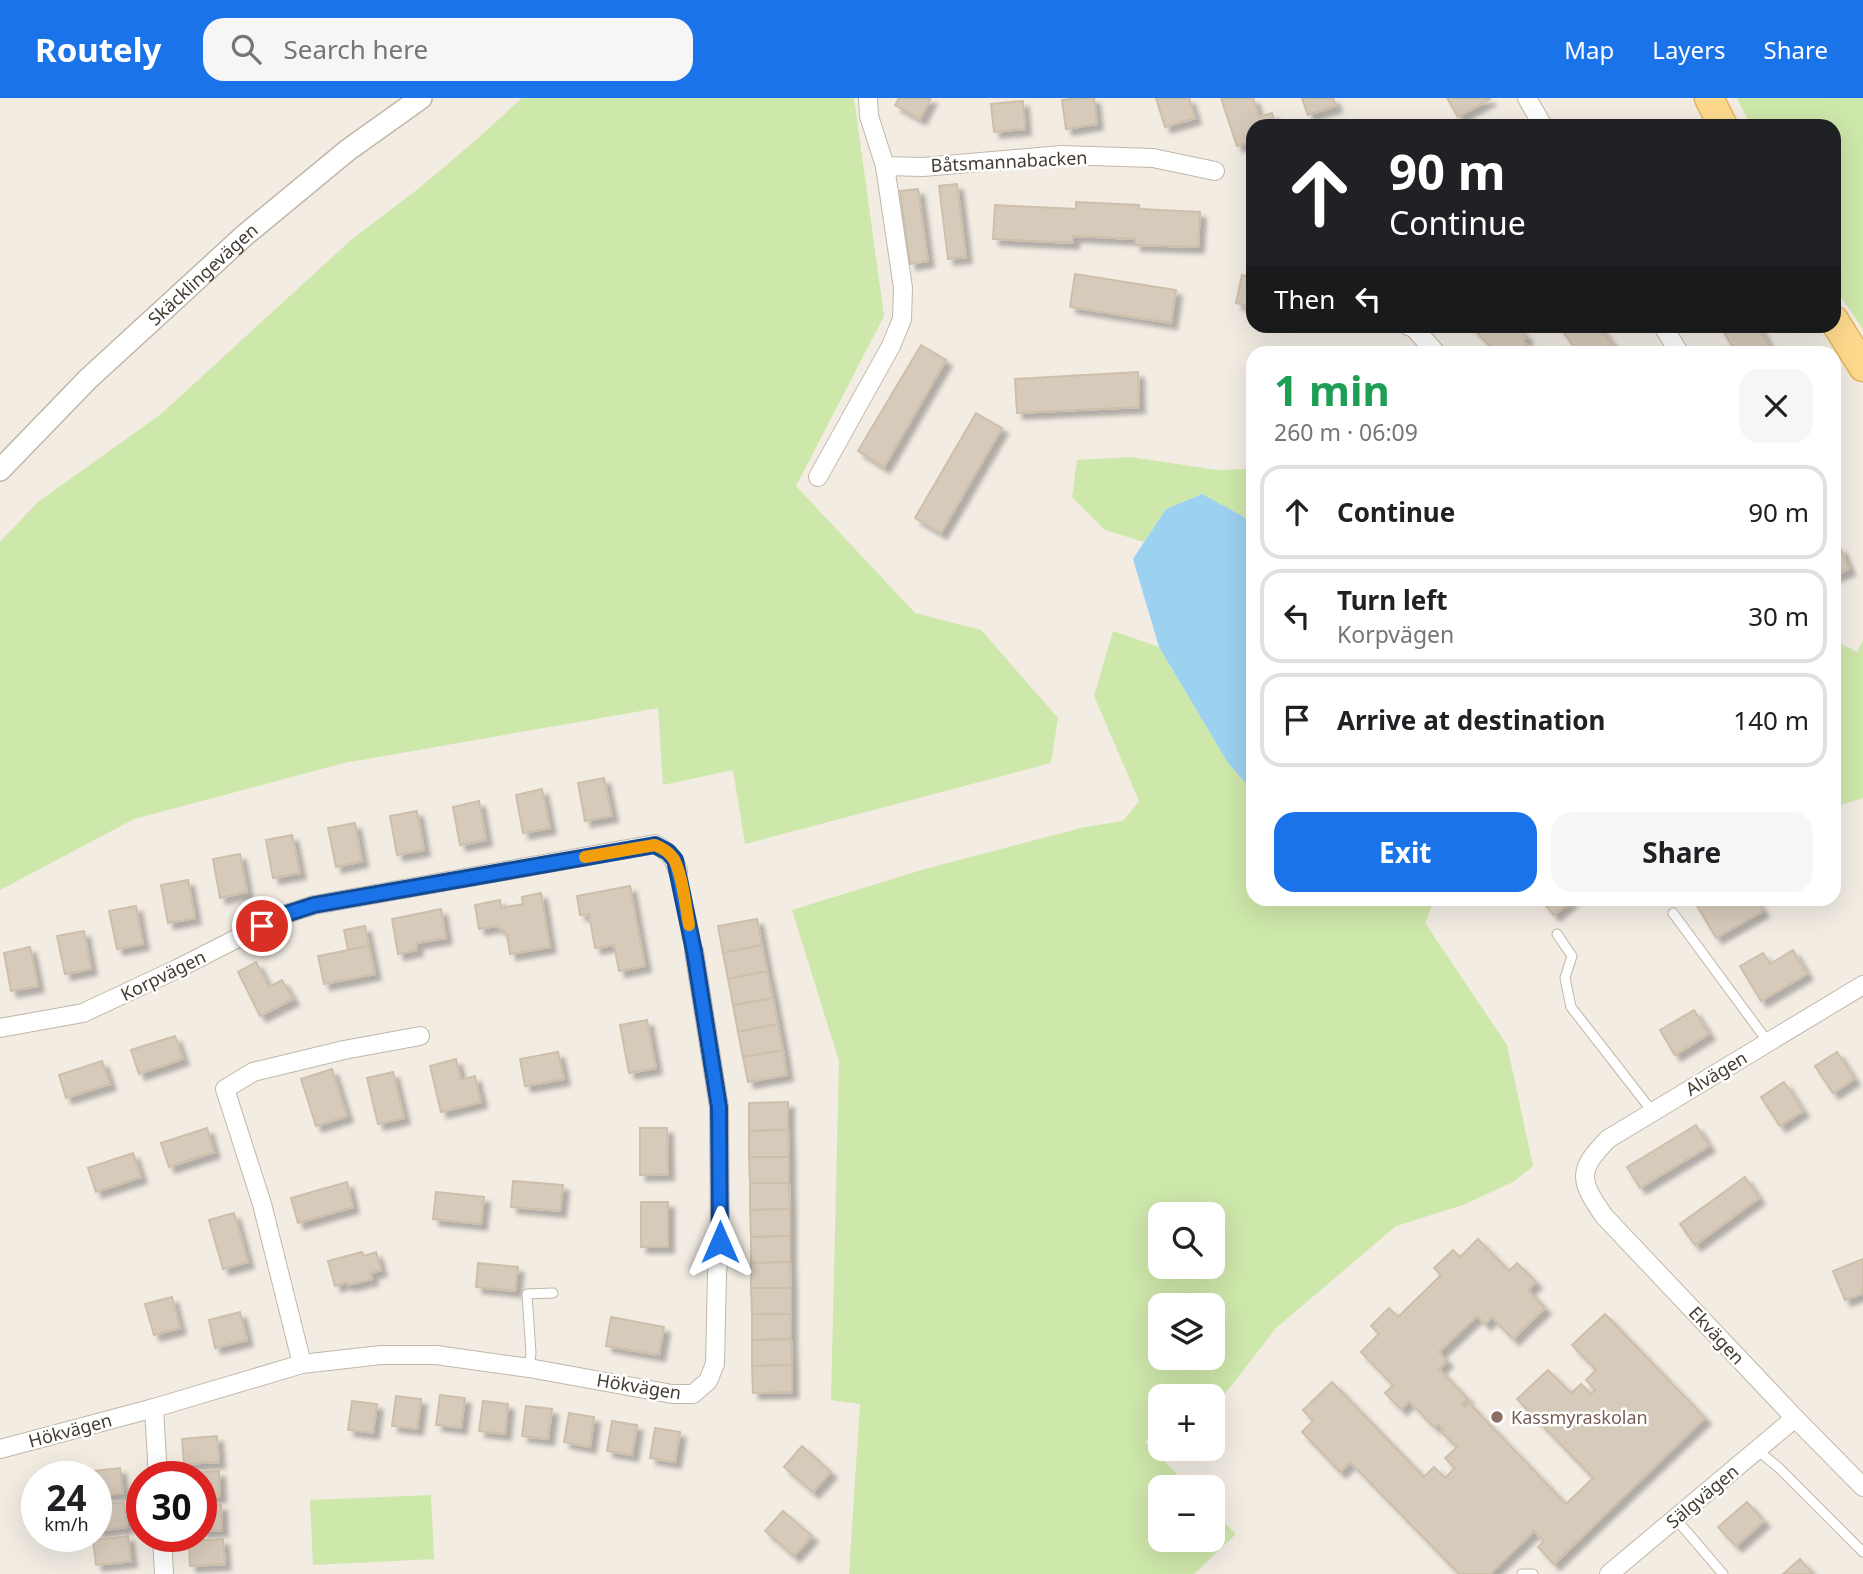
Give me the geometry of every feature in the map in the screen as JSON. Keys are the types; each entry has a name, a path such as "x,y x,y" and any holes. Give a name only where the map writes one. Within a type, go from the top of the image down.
{"main road":[{"path":"1709,98 1720,119"},
{"path":"1841,331 1863,367"}],"street":[{"name":"Skäcklingevägen","path":"0,470 88,379 246,235 348,150 421,98"},
{"path":"818,477 891,346 902,319 903,288 885,166 869,116 868,98"},
{"path":"1527,98 1539,119"},
{"name":"Båtsmannabacken","path":"885,166 923,167 1061,155 1153,158 1215,171"},
{"name":"Korpvägen","path":"0,1028 83,1013 283,915 314,905 655,845 668,852 675,860 678,871"},
{"name":"Hökvägen","path":"0,1449 155,1408 302,1364 380,1355 436,1355 529,1368 673,1394 693,1394 708,1381 715,1364 720,1242 720,1117 694,951"},
{"name":"Alvägen","path":"1584,1175 1591,1156 1608,1139 1863,985"},
{"path":"302,1364 262,1204 225,1088 253,1072 344,1050 421,1036"},
{"name":"Ekvägen","path":"1584,1175 1590,1196 1604,1216 1863,1487"},
{"path":"155,1408 157,1461"},
{"name":"Sälgvägen","path":"1609,1574 1795,1418"},
{"path":"163,1552 164,1574"}],"lane":[{"path":"678,871 694,951"},
{"path":"1673,913 1768,1042"},
{"path":"1557,934 1572,956 1565,978 1571,1007 1652,1111"},
{"path":"529,1368 531,1353 527,1294 553,1293"},
{"path":"1757,1450 1778,1467 1863,1552"},
{"path":"1675,1518 1723,1574"},
{"path":"1522,1574 1533,1574"}],"green space":[{"path":"522,98 854,98 884,316 796,486 915,613 981,630 1058,718 1051,763 745,844 733,770 663,785 658,708 344,763 134,819 0,890 0,542 38,502 161,414 351,240 418,189"},
{"path":"1737,98 1863,98 1863,329 1841,297 1841,119 1748,119"},
{"path":"1130,457 1217,470 1246,469 1246,518 1201,494 1166,509 1144,542 1105,530 1072,497 1077,460"},
{"path":"1113,631 1159,647 1228,763 1246,784 1246,906 1432,906 1425,923 1507,1045 1533,1166 1513,1182 1463,1205 1396,1226 1276,1328 1225,1394 1225,1384 1148,1384 1148,1440 1145,1442 1148,1445 1148,1461 1164,1461 1178,1475 1148,1475 1148,1552 1217,1552 1194,1574 849,1574 860,1404 831,1400 839,1061 792,910 925,869 1085,827 1123,821 1139,801 1094,696"},
{"path":"1863,640 1863,798 1841,805 1841,644 1857,652"},
{"path":"431,1495 434,1559 313,1565 310,1500"},
{"path":"1225,1523 1236,1534 1225,1544"}],"water":[{"path":"1202,494 1246,518 1246,784 1228,763 1159,647 1133,559 1166,509"}],"building":[{"path":"899,98 931,98 920,119 895,105"},
{"path":"1094,98 1097,124 1066,129 1062,100"},
{"path":"1156,98 1189,98 1195,118 1165,127"},
{"path":"1221,98 1253,98 1259,117 1272,113 1274,119 1246,119 1246,143 1237,146"},
{"path":"1302,98 1333,98 1336,106 1308,115"},
{"path":"1447,98 1489,98 1490,99 1458,117"},
{"path":"1023,101 1025,129 994,132 991,104"},
{"path":"957,184 966,257 948,259 939,186"},
{"path":"918,189 928,261 910,264 900,191"},
{"path":"1076,202 1200,212 1198,247 1135,245 1135,239 1073,236 1073,243 993,239 995,205 1076,209"},
{"path":"1075,274 1176,290 1171,323 1070,307"},
{"path":"1242,275 1246,276 1246,305 1236,303"},
{"path":"1478,333 1523,333 1527,337 1523,340 1528,346 1490,346"},
{"path":"1564,333 1604,333 1614,346 1573,346"},
{"path":"1724,333 1762,333 1769,346 1732,346"},
{"path":"921,345 946,360 884,467 858,451"},
{"path":"1138,372 1139,407 1017,413 1015,379"},
{"path":"976,413 1002,428 941,533 915,518"},
{"path":"1841,549 1849,569 1841,573"},
{"path":"604,778 612,816 585,821 578,783"},
{"path":"542,789 550,828 523,833 516,795"},
{"path":"479,801 486,840 460,845 453,807"},
{"path":"417,811 424,850 397,855 390,816"},
{"path":"355,823 362,861 336,867 328,828"},
{"path":"292,835 300,873 273,878 266,840"},
{"path":"240,854 247,892 220,898 213,859"},
{"path":"188,880 195,918 168,923 161,885"},
{"path":"630,886 645,966 619,971 614,945 595,948 589,914 580,915 577,896"},
{"path":"541,893 550,947 510,954 507,934 496,926 479,929 475,905 500,900 501,908 523,904 522,897"},
{"path":"136,906 143,944 117,949 109,911"},
{"path":"1546,906 1565,906 1554,915"},
{"path":"1697,906 1760,906 1763,911 1716,938"},
{"path":"441,909 446,938 416,943 417,950 398,954 392,919"},
{"path":"757,919 762,945 723,953 718,926"},
{"path":"365,926 369,946 348,950 344,930"},
{"path":"84,931 91,969 65,974 57,936"},
{"path":"762,945 767,971 728,979 723,953"},
{"path":"369,946 375,974 324,984 318,956"},
{"path":"30,947 38,986 11,991 4,953"},
{"path":"1793,950 1807,974 1761,1001 1740,966 1763,953 1770,964"},
{"path":"256,962 269,987 282,980 293,999 260,1016 238,972"},
{"path":"767,971 773,998 733,1005 728,979"},
{"path":"773,998 778,1024 738,1032 733,1005"},
{"path":"1694,1010 1709,1034 1675,1055 1660,1030"},
{"path":"647,1020 656,1068 629,1073 620,1025"},
{"path":"778,1024 783,1050 743,1057 738,1032"},
{"path":"175,1036 183,1059 139,1074 131,1050"},
{"path":"783,1050 787,1075 748,1082 743,1057"},
{"path":"558,1052 564,1079 525,1086 520,1059"},
{"path":"1837,1052 1854,1079 1833,1093 1815,1066"},
{"path":"456,1059 461,1080 475,1076 481,1102 441,1112 430,1066"},
{"path":"102,1061 110,1084 66,1098 59,1075"},
{"path":"332,1069 347,1116 316,1126 301,1079"},
{"path":"393,1072 404,1118 378,1124 367,1078"},
{"path":"1784,1082 1803,1111 1780,1126 1761,1097"},
{"path":"788,1102 788,1130 749,1131 749,1103"},
{"path":"1696,1125 1709,1146 1640,1188 1627,1167"},
{"path":"207,1128 214,1152 169,1167 161,1143"},
{"path":"640,1128 667,1128 668,1174 640,1175"},
{"path":"788,1130 789,1157 749,1157 749,1131"},
{"path":"133,1153 141,1177 96,1192 88,1168"},
{"path":"749,1157 789,1157 789,1183 750,1183"},
{"path":"1745,1177 1759,1198 1695,1245 1680,1224"},
{"path":"513,1181 563,1185 560,1211 511,1207"},
{"path":"347,1182 353,1207 298,1223 291,1198"},
{"path":"750,1183 789,1183 790,1209 750,1210"},
{"path":"436,1192 484,1197 481,1224 433,1219"},
{"path":"641,1202 668,1202 668,1247 641,1247"},
{"path":"790,1209 790,1236 751,1237 750,1210"},
{"path":"234,1213 248,1262 223,1269 209,1220"},
{"path":"790,1236 790,1262 751,1263 751,1237"},
{"path":"1478,1239 1509,1271 1517,1263 1536,1282 1528,1290 1545,1308 1513,1339 1492,1317 1485,1324 1477,1316 1439,1352 1447,1361 1439,1369 1468,1399 1462,1404 1465,1407 1469,1403 1566,1504 1593,1478 1517,1399 1548,1370 1571,1393 1581,1384 1591,1394 1595,1390 1586,1380 1596,1370 1572,1345 1605,1314 1705,1418 1554,1564 1538,1547 1544,1541 1534,1531 1490,1574 1459,1574 1350,1462 1340,1472 1302,1432 1313,1421 1303,1410 1332,1382 1424,1477 1434,1467 1445,1478 1455,1468 1445,1458 1457,1447 1441,1432 1444,1430 1438,1424 1435,1428 1409,1401 1401,1409 1385,1393 1393,1385 1361,1352 1379,1334 1371,1326 1389,1308 1398,1317 1441,1275 1434,1268 1453,1250 1460,1257"},
{"path":"362,1252 364,1256 376,1252 381,1270 371,1273 372,1279 335,1286 328,1261"},
{"path":"1863,1259 1863,1293 1845,1300 1833,1271"},
{"path":"790,1262 791,1288 751,1288 751,1263"},
{"path":"478,1263 518,1267 515,1291 476,1287"},
{"path":"751,1288 791,1288 791,1314 752,1314"},
{"path":"172,1297 180,1328 154,1335 145,1304"},
{"path":"240,1312 247,1340 215,1348 209,1320"},
{"path":"752,1314 791,1314 791,1339 752,1340"},
{"path":"611,1317 664,1327 659,1355 606,1346"},
{"path":"791,1339 792,1365 752,1366 752,1340"},
{"path":"792,1365 792,1392 753,1393 752,1366"},
{"path":"440,1395 465,1398 461,1428 436,1425"},
{"path":"396,1396 421,1399 417,1429 392,1426"},
{"path":"352,1401 377,1404 373,1433 348,1430"},
{"path":"483,1401 508,1404 505,1434 479,1431"},
{"path":"526,1406 552,1409 548,1439 522,1436"},
{"path":"569,1413 594,1417 590,1447 564,1442"},
{"path":"612,1421 637,1425 632,1455 607,1451"},
{"path":"655,1428 680,1432 675,1462 650,1458"},
{"path":"217,1436 219,1462 184,1461 182,1439"},
{"path":"802,1446 831,1472 813,1492 784,1467"},
{"path":"120,1468 123,1493 112,1494 112,1469"},
{"path":"219,1471 220,1496 217,1496"},
{"path":"124,1502 126,1527 112,1529 112,1503"},
{"path":"1747,1502 1764,1521 1736,1546 1718,1527"},
{"path":"217,1505 221,1505 222,1530 217,1530"},
{"path":"783,1511 812,1536 794,1556 765,1531"},
{"path":"126,1536 126,1552 130,1552 131,1561 96,1565 94,1552 112,1552 112,1538"},
{"path":"217,1539 223,1539 225,1564 190,1566 189,1552 217,1552"},
{"path":"1800,1559 1813,1574 1783,1574"}],"slow traffic":[{"path":"585,857 655,845 668,852 675,860 689,925"}],"place":[{"name":"Kassmyraskolan","path":"1497,1417"}],"route":[{"path":"262,926 283,915 314,905 655,845 668,852 675,860 686,906 719,1107 720,1242"}]}
